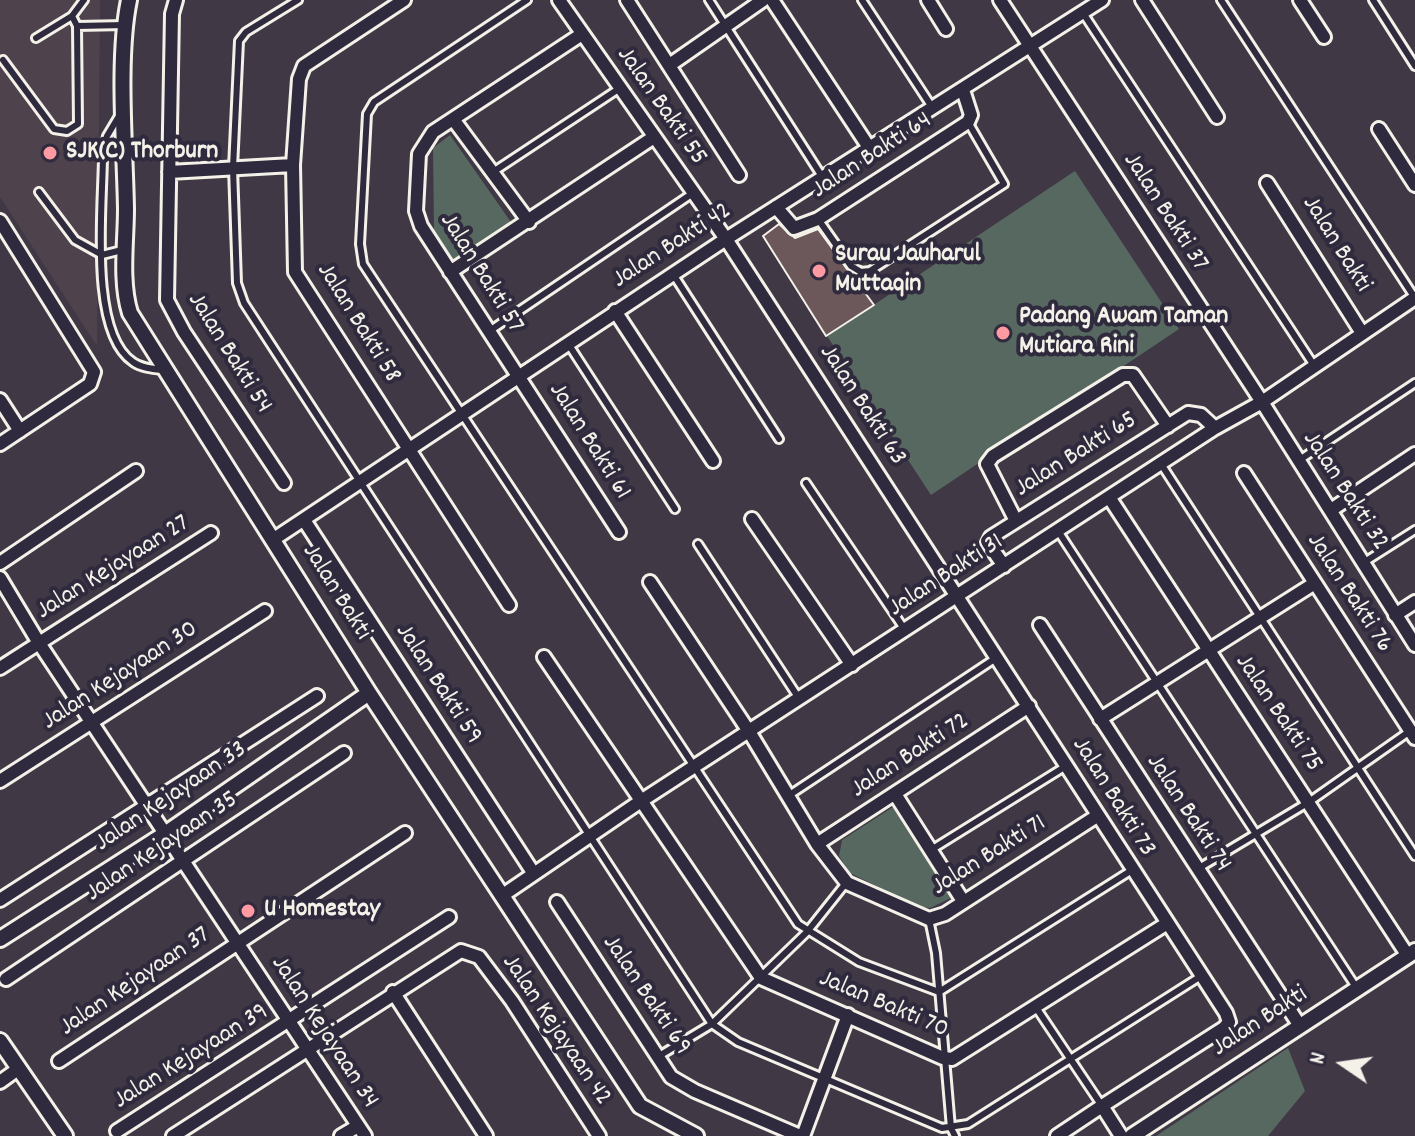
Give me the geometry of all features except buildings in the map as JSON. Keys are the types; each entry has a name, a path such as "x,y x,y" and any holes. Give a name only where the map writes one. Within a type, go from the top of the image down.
{"street":[{"name":"Jalan Bakti","path":"129,0 125,25 125,106 126,249 130,313 369,693 640,1106 696,1136"},
{"name":"Jalan Bakti 54","path":"176,0 172,14 167,300 184,332 284,483"},
{"name":"Jalan Bakti 55","path":"559,0 726,239"},
{"path":"627,0 671,64 739,175"},
{"path":"671,64 763,0"},
{"path":"772,0 870,149"},
{"path":"928,0 946,29"},
{"name":"Jalan Bakti 37","path":"1000,0 1145,228 1262,402"},
{"name":"Jalan Bakti 42","path":"274,539 465,415 615,311 1102,0"},
{"path":"1142,0 1217,117"},
{"path":"1300,0 1324,37"},
{"name":"Jalan Bakti 58","path":"395,2 304,66 299,79 293,165 295,272 509,605"},
{"name":"Jalan Bakti 57","path":"520,377 421,226 416,211 419,154 433,132 582,34"},
{"name":"Jalan Bakti 64","path":"776,207 794,228 818,219 968,122 971,115 963,90"},
{"path":"453,119 529,222"},
{"path":"1379,129 1415,185"},
{"path":"450,272 654,137"},
{"path":"169,172 293,165"},
{"name":"Jalan Bakti","path":"1267,183 1362,333"},
{"path":"0,221 93,367 94,378 90,384 0,444"},
{"name":"Jalan Bakti 63","path":"726,239 959,596"},
{"name":"Jalan Bakti 31","path":"503,895 641,801 1215,428 1262,402 1415,298"},
{"path":"615,311 713,461"},
{"path":"1016,521 987,464 993,456 1123,375 1133,375 1168,426"},
{"name":"Jalan Bakti 61","path":"520,377 619,532"},
{"path":"0,400 20,431"},
{"name":"Jalan Bakti 32","path":"1262,402 1415,645"},
{"name":"Jalan Bakti 65","path":"1004,566 988,543 991,537 1188,413 1201,415 1215,428"},
{"path":"1331,510 1415,454"},
{"path":"0,563 136,471"},
{"name":"Jalan Bakti 76","path":"1244,473 1413,734"},
{"name":"Jalan Bakti 75","path":"1109,497 1207,650 1411,953"},
{"path":"752,519 852,665"},
{"name":"Jalan Bakti 59","path":"304,520 534,874"},
{"name":"Jalan Kejayaan 27","path":"0,668 211,533"},
{"name":"Jalan Kejayaan 34","path":"0,578 39,643 361,1131"},
{"name":"Jalan Bakti 71","path":"650,582 750,733 817,844 847,883 929,919 945,914 1097,816"},
{"path":"1100,719 1315,583"},
{"name":"Jalan Bakti 73","path":"959,596 1229,1022"},
{"path":"1395,615 1415,602"},
{"name":"Jalan Kejayaan 30","path":"0,781 265,611"},
{"name":"Jalan Bakti 74","path":"1040,625 1300,1026"},
{"path":"544,657 761,978"},
{"name":"Jalan Kejayaan 33","path":"0,939 165,834 369,693"},
{"path":"0,900 317,696"},
{"name":"Jalan Bakti 72","path":"817,844 1029,706"},
{"name":"Jalan Kejayaan 35","path":"6,979 344,753"},
{"path":"895,794 963,901"},
{"name":"Jalan Kejayaan 37","path":"59,1061 405,833"},
{"name":"Jalan Bakti 69","path":"557,902 671,1077 695,1091 801,1136"},
{"name":"Jalan Kejayaan 39","path":"117,1131 291,1022 449,917"},
{"name":"Jalan Bakti 70","path":"761,978 943,1058 952,1059 1166,924"},
{"name":"Jalan Kejayaan 42","path":"173,1136 461,951 479,957 543,1046 599,1136"},
{"name":"Jalan Bakti","path":"1132,1136 1411,953"},
{"path":"393,992 486,1136"},
{"path":"801,1136 827,1077 848,1015"},
{"name":"Jalan Bakti","path":"1102,1106 1229,1022"},
{"path":"0,1041 65,1136"},
{"path":"0,1082 18,1069"},
{"path":"1057,1136 1102,1106 1121,1136"},
{"path":"341,1136 361,1131"}],"lane":[{"path":"36,38 72,16 84,0"},
{"path":"298,0 246,32 239,41 233,168 237,283 244,303 712,1024 738,1042 942,1128 951,1128 968,1124 1201,976"},
{"path":"527,0 374,102 367,114 360,244 363,264 465,415 693,769 807,932 859,962 939,992"},
{"path":"709,0 823,178"},
{"path":"862,0 932,107"},
{"path":"1221,0 1415,298"},
{"path":"1373,0 1415,66"},
{"path":"1083,13 1315,367"},
{"path":"3,60 54,129 67,131 78,124 77,26 72,16"},
{"path":"77,26 125,25"},
{"path":"493,172 620,88"},
{"path":"125,106 107,136 103,155 105,312 114,334 135,364 167,371"},
{"path":"818,219 851,266 861,272 870,271 1004,184 968,122"},
{"path":"39,192 75,240 102,255 126,249"},
{"path":"488,332 693,193"},
{"path":"673,274 779,439"},
{"path":"569,345 675,509"},
{"path":"1297,462 1415,383"},
{"path":"1161,464 1262,615 1415,856"},
{"path":"806,483 906,631"},
{"path":"1363,563 1415,530"},
{"path":"1058,531 1358,990"},
{"path":"698,544 800,700"},
{"path":"788,796 999,656"},
{"path":"1196,870 1413,734"},
{"path":"931,850 1066,766"},
{"path":"939,992 1132,870"},
{"path":"656,1058 712,1024 807,932 847,883"},
{"path":"929,919 951,1128 955,1136"},
{"path":"1035,1006 1102,1106"}],"shaded area":[{"name":"SJK(C) Thorburn","path":"0,0 100,0 97,346 0,197"}],"green space":[{"path":"450,135 513,225 453,264 434,231 433,148"},
{"name":"Padang Awam Taman Mutiara Rini","path":"1075,171 1179,329 931,495 827,336"},
{"path":"896,805 953,897 930,908 919,907 850,873 839,856 842,840"},
{"path":"1288,1048 1305,1091 1268,1136 1156,1136"}],"place":[{"name":"SJK(C) Thorburn","path":"50,153"},
{"name":"Surau Jauharul Muttaqin","path":"819,271"},
{"name":"Padang Awam Taman Mutiara Rini","path":"1003,333"},
{"name":"U Homestay","path":"248,911"}]}
